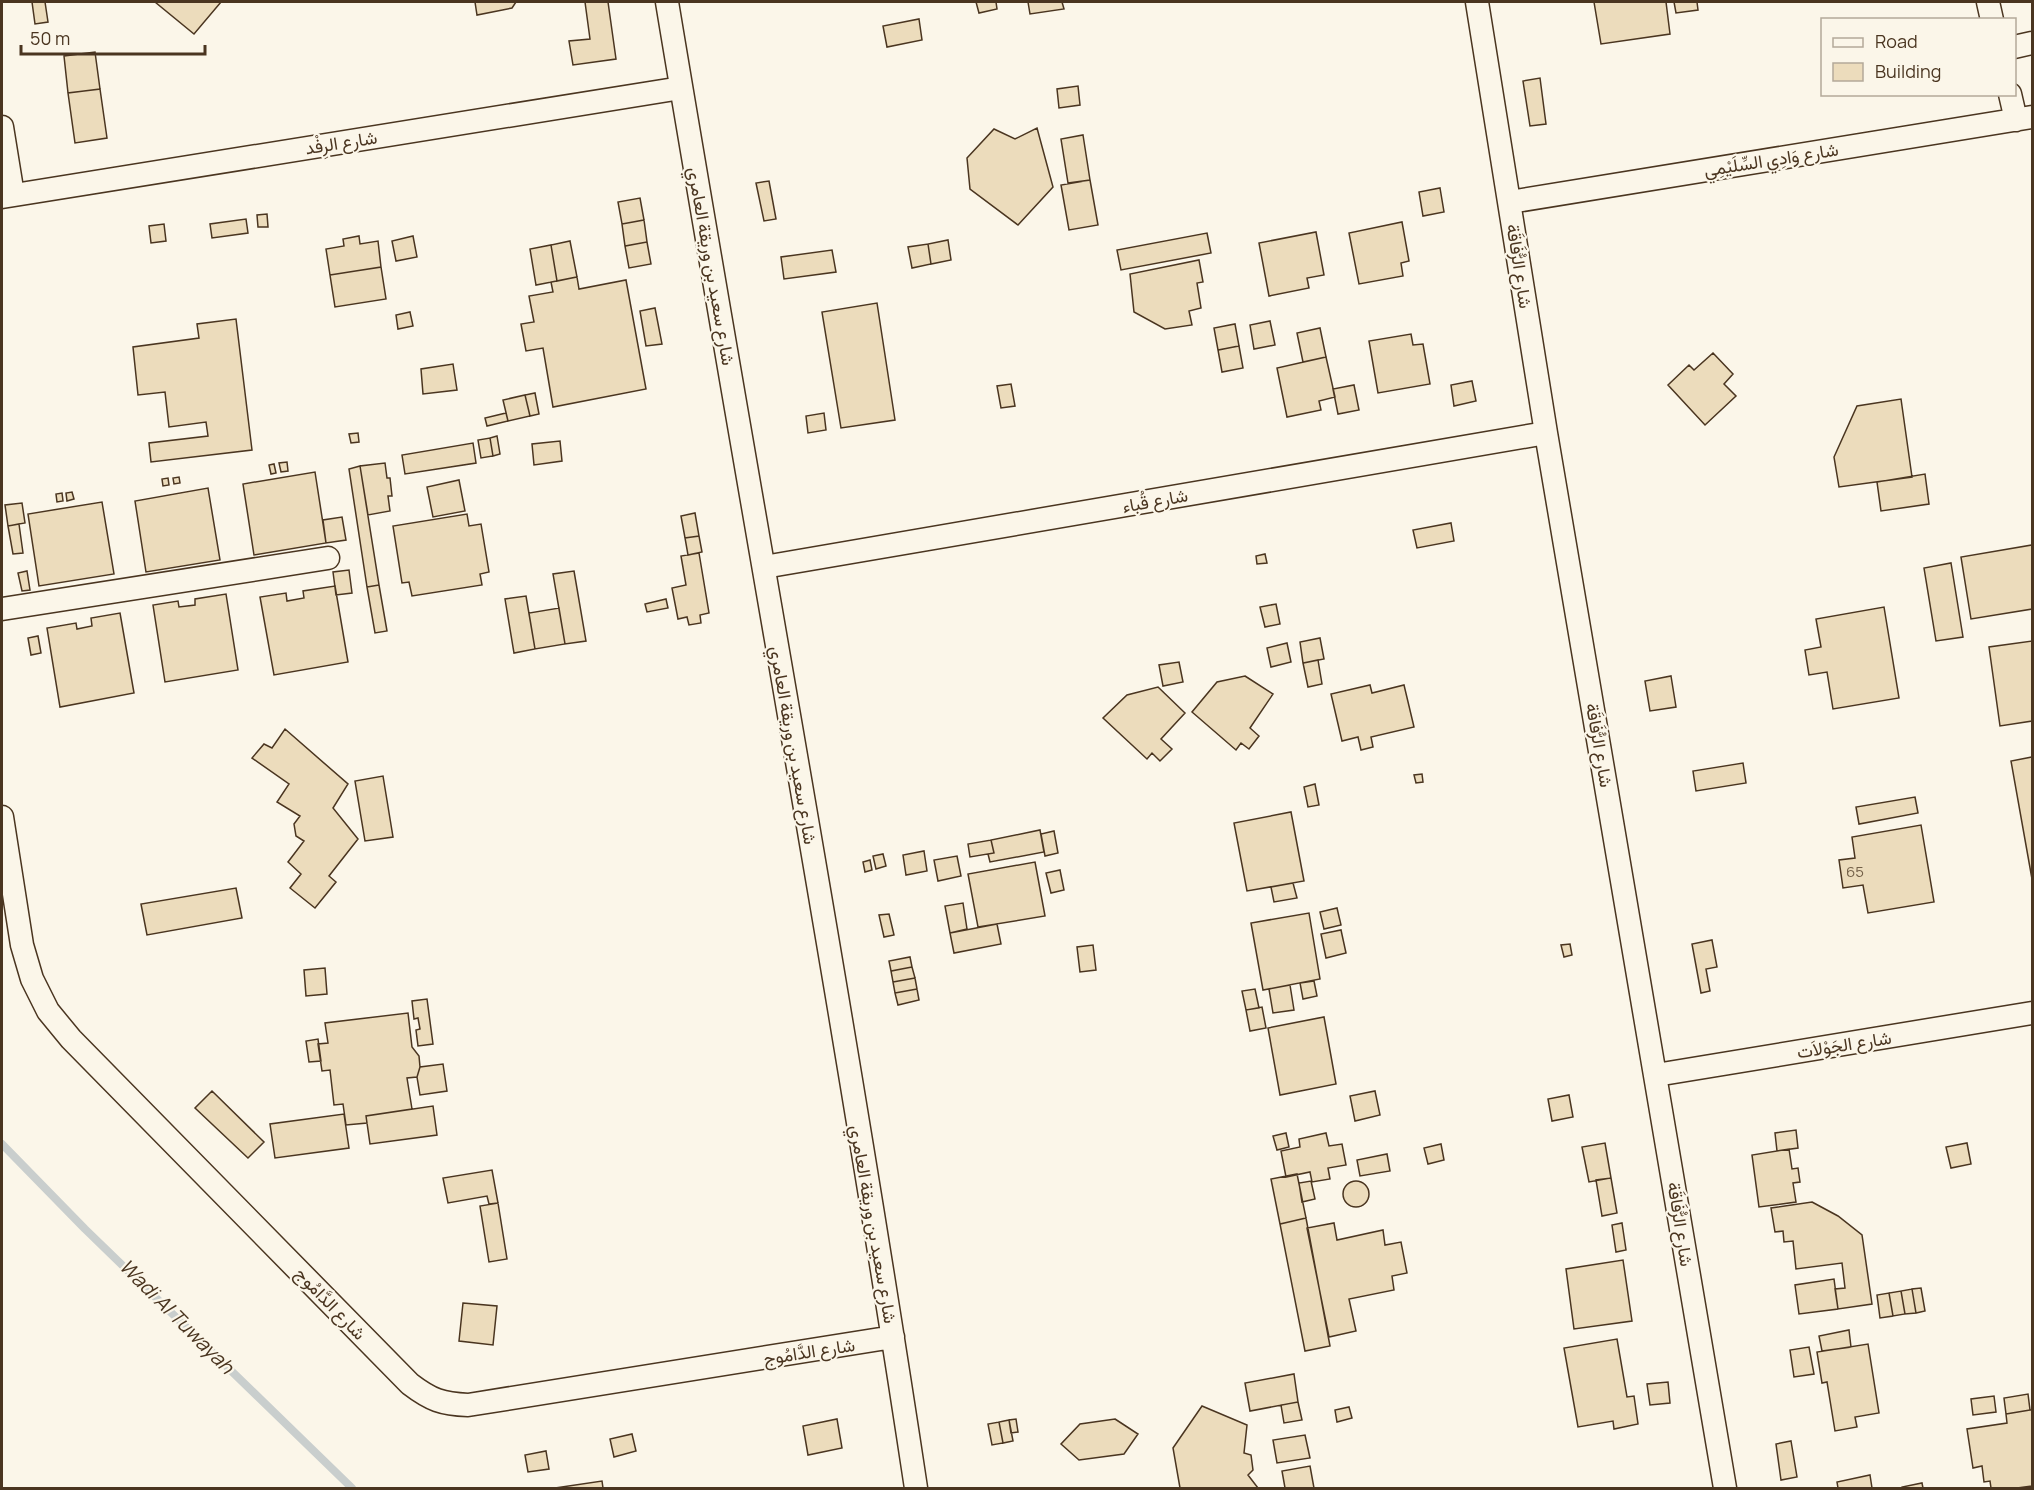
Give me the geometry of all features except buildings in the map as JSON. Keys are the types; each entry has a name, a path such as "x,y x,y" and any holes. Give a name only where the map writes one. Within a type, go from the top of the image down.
{"street":[{"name":"شارع سعيد بن وريقة العامري","path":"667,2 764,567 893,1337 916,1488"},
{"name":"شارع الرُّفَاقَة","path":"1477,2 1546,433 1725,1488"},
{"path":"1988,2 1992,18"},
{"path":"2016,47 2032,43"},
{"name":"شارع الرِفْد","path":"7,196 681,88"},
{"path":"2011,96 2024,118"},
{"name":"شارع وَادِي السِّلَيْمِي","path":"1510,202 2024,118"},
{"path":"2,127 7,196"},
{"name":"شارع قُباء","path":"764,567 1546,433"},
{"path":"2,609 328,558"},
{"name":"شارع الدَّامُوج","path":"2,817 22,945 32,980 48,1011 71,1039 410,1384 427,1397 447,1404 468,1405 893,1337"},
{"name":"شارع الجَوْلاَت","path":"1656,1075 2032,1013"}],"waterway":[{"name":"Wadi Al Tuwayah","path":"2,1144 85,1229 352,1488"}]}
